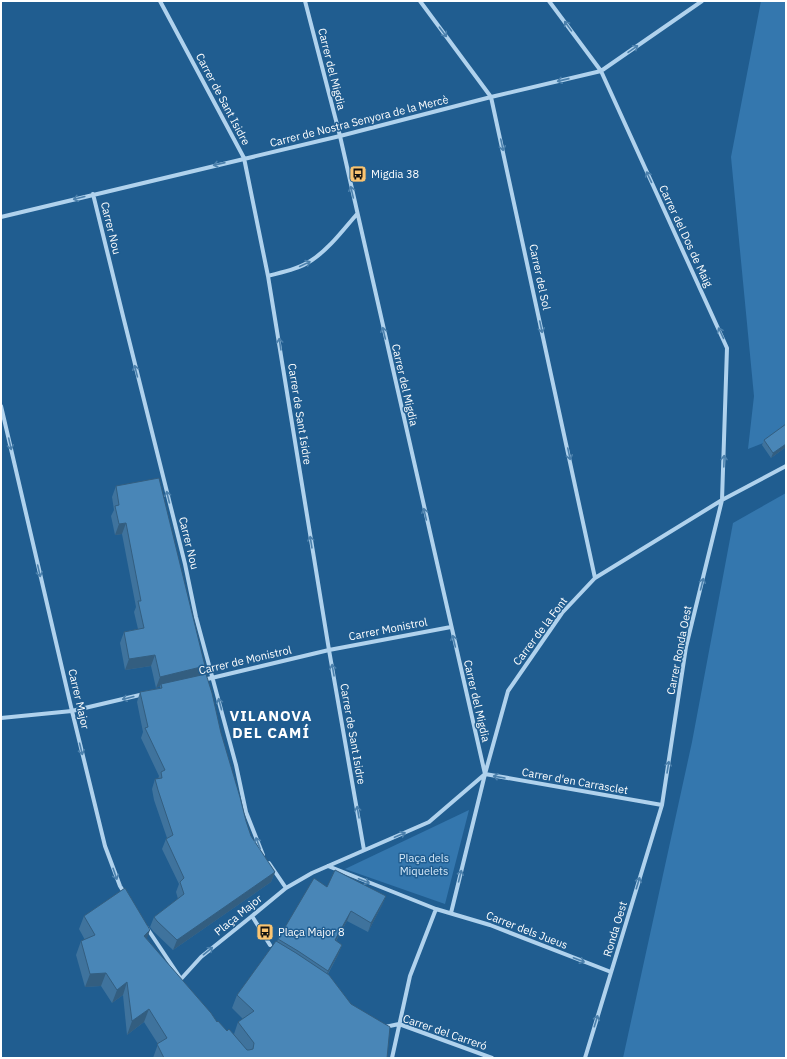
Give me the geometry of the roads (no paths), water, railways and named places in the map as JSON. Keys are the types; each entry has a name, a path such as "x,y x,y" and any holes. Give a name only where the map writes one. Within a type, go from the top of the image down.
{"street":[{"name":"Carrer de Sant Isidre","path":"160,1 244,158 268,276 329,650 364,850"},
{"name":"Carrer del Migdia","path":"305,1 340,136 485,774"},
{"name":"Carrer del Sol","path":"420,1 491,97 595,578"},
{"name":"Carrer del Dos de Maig","path":"549,1 601,71 727,348 722,500"},
{"name":"Carrer de Nostra Senyora de la Mercè","path":"1,217 340,136 491,97 601,71 702,1"},
{"name":"Carrer Nou","path":"93,194 185,564 196,617 236,765 246,812 261,852 286,888"},
{"path":"268,276 294,269 311,261 328,247 357,214"},
{"name":"Carrer Major","path":"1,406 105,846 120,886 127,898"},
{"name":"Carrer de la Font","path":"450,914 485,774 508,691 562,613 595,578 722,500 786,466"},
{"name":"Carrer Ronda Oest","path":"662,805 686,647 722,500"},
{"name":"Carrer Monistrol","path":"329,650 451,627"},
{"name":"Carrer de Monistrol","path":"198,681 329,650"},
{"path":"1,718 72,711 146,693"},
{"path":"328,866 429,822 485,774"},
{"name":"Carrer d'en Carrasclet","path":"485,774 662,805"},
{"name":"Ronda Oest","path":"585,1058 662,805"},
{"path":"328,866 436,909 410,976 392,1058"},
{"name":"Plaça Major","path":"142,921 181,979 201,957 286,888 312,873 328,866"},
{"name":"Carrer dels Jueus","path":"436,909 490,925 611,972"},
{"path":"252,916 270,945"},
{"name":"Carrer del Carreró","path":"379,1024 385,1027 399,1024 492,1058"}],"place":[{"name":"Migdia 38","path":"358,174"},
{"name":"Plaça Major 8","path":"265,932"}],"district":[{"name":"VILANOVA DEL CAMÍ","path":"271,724"}],"park label":[{"name":"Plaça dels Miquelets","path":"424,864"}]}
